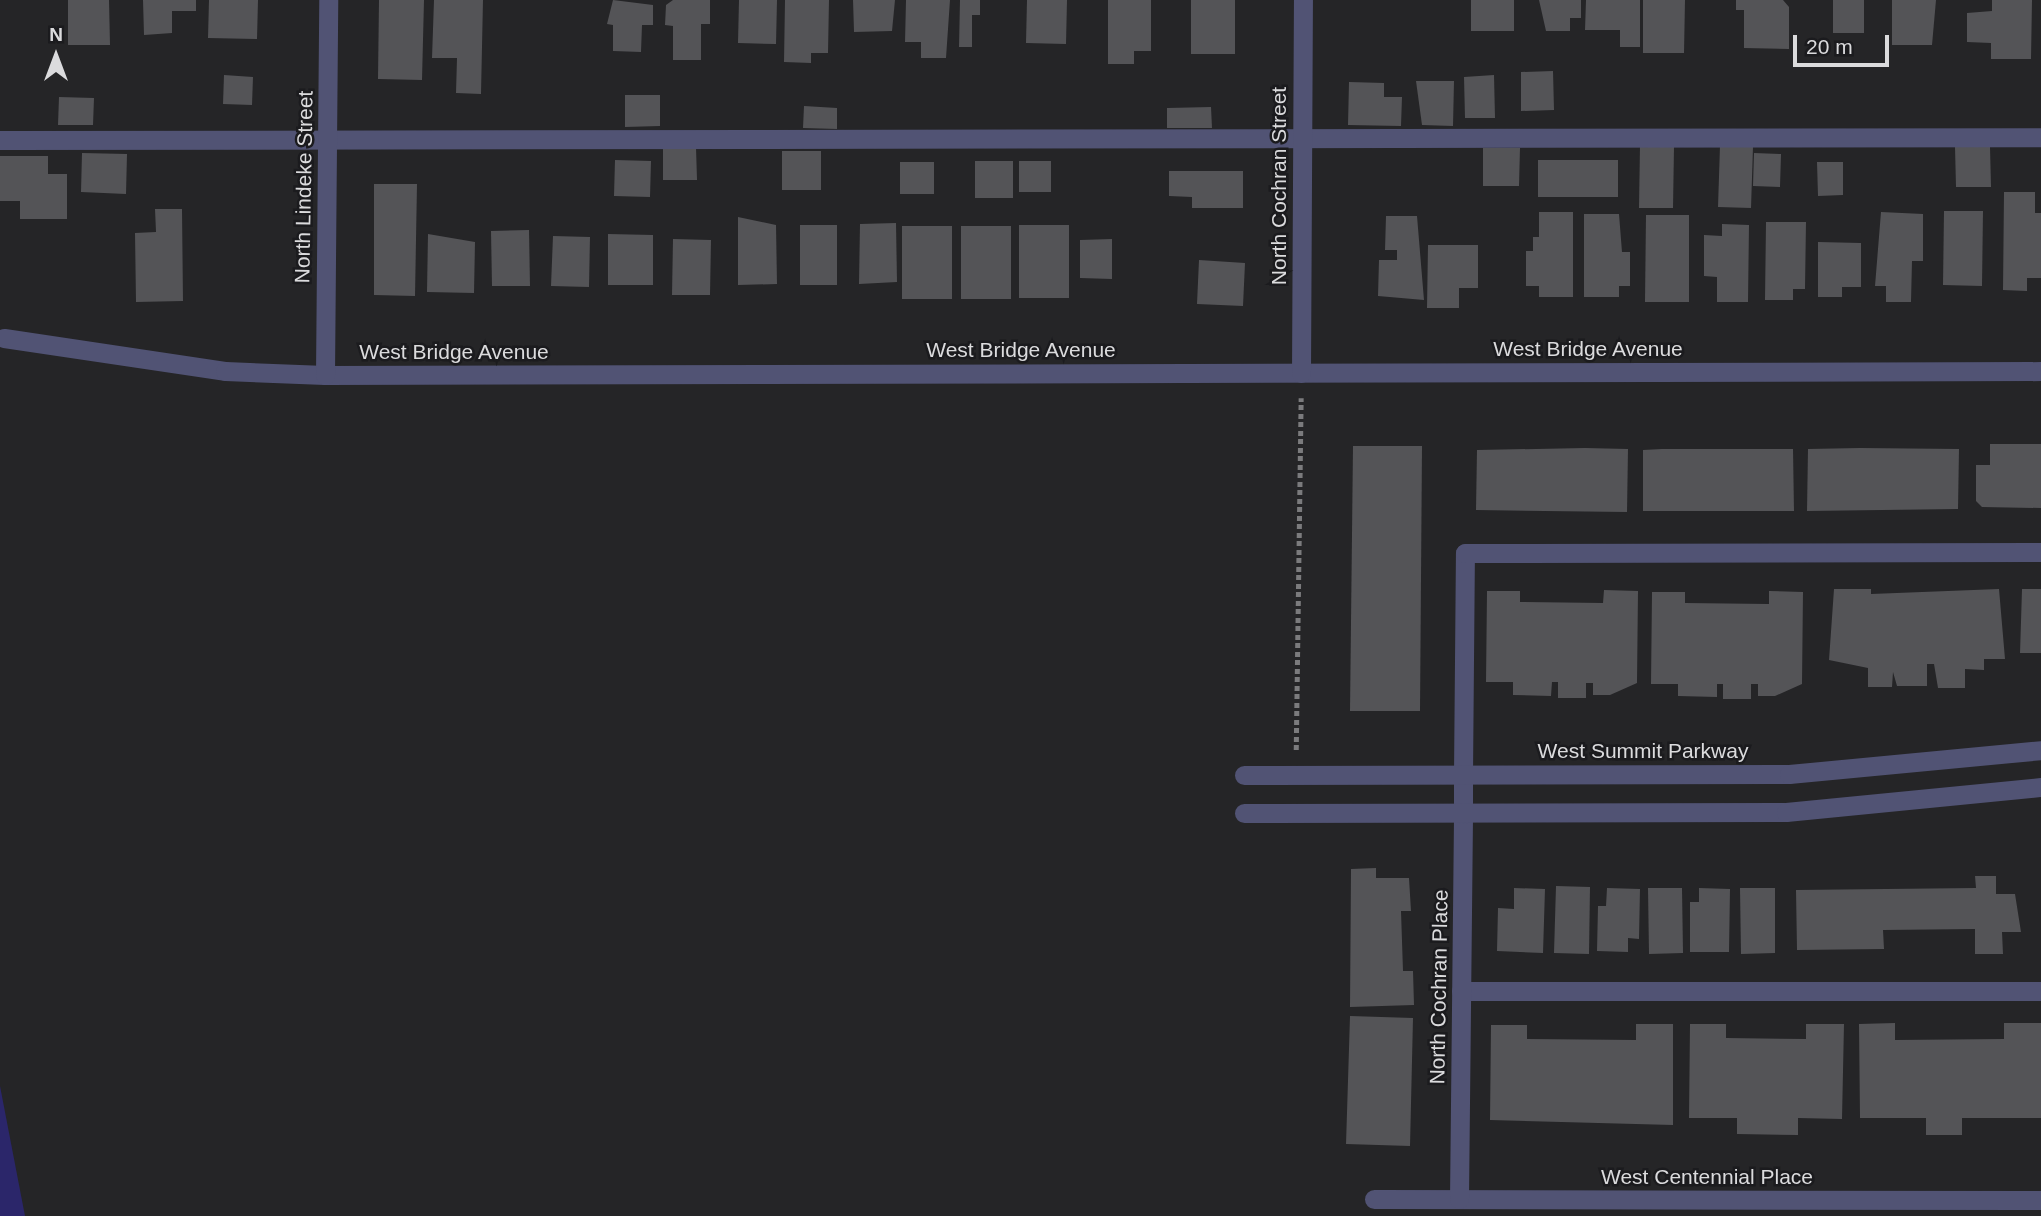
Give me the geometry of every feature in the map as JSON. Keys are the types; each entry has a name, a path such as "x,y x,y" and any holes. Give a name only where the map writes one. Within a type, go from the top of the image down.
{"street":[{"name":"North Lindeke Street","path":"325,375 328,0"},
{"name":"North Cochran Street","path":"1301,373 1303,0"},
{"path":"0,140 2041,137"},
{"name":"West Bridge Avenue","path":"2,336 205,369 325,375 2041,371"},
{"name":"North Cochran Place","path":"1459,1199 1465,553 2041,552"},
{"name":"West Summit Parkway","path":"1244,775 1821,772 2041,750"},
{"path":"1244,813 1834,811 2041,787"},
{"path":"1461,991 2041,991"},
{"name":"West Centennial Place","path":"1374,1199 2041,1200"}],"path":[{"path":"1296,775 1301,373"}],"shaded area":[{"path":"0,1086 25,1216 0,1216"}],"building":[{"path":"68,0 109,0 110,45 68,45"},
{"path":"143,0 196,0 196,11 172,11 172,33 144,35"},
{"path":"209,0 258,0 257,39 208,38"},
{"path":"379,0 424,0 422,80 378,79"},
{"path":"434,0 483,0 481,94 456,93 457,58 432,58"},
{"path":"613,0 653,5 653,25 642,25 641,52 613,51 613,25 607,24"},
{"path":"673,0 710,0 710,24 701,24 701,60 673,60 673,26 665,25 666,5"},
{"path":"739,0 777,0 776,44 738,43"},
{"path":"785,0 829,0 828,53 811,53 811,63 784,62"},
{"path":"853,0 895,0 892,31 854,32"},
{"path":"906,0 950,0 946,58 921,58 921,42 905,42"},
{"path":"960,0 980,0 980,15 972,15 972,47 959,47"},
{"path":"1027,0 1067,0 1066,44 1026,43"},
{"path":"1108,0 1151,0 1151,51 1134,51 1134,64 1108,64"},
{"path":"1191,0 1235,0 1235,54 1191,54"},
{"path":"1471,0 1514,0 1514,31 1471,31"},
{"path":"1539,0 1581,0 1581,18 1570,18 1570,31 1546,31"},
{"path":"1586,0 1640,0 1640,47 1620,47 1620,30 1585,30"},
{"path":"1643,0 1685,0 1684,53 1643,53"},
{"path":"1736,0 1783,0 1789,7 1789,49 1744,48 1744,10 1736,10"},
{"path":"1833,0 1864,0 1864,33 1833,33"},
{"path":"1892,0 1936,0 1932,45 1892,45"},
{"path":"1992,0 2032,0 2031,59 1991,59 1991,43 1967,42 1967,13 1992,11"},
{"path":"1553,71 1554,110 1521,111 1521,72"},
{"path":"224,75 253,77 252,105 223,104"},
{"path":"1494,75 1495,118 1465,118 1464,77"},
{"path":"1416,81 1454,81 1453,126 1422,125"},
{"path":"1349,82 1384,83 1384,97 1402,97 1401,126 1348,125"},
{"path":"625,95 660,95 660,126 625,127"},
{"path":"59,97 94,98 93,125 58,125"},
{"path":"804,106 837,108 837,129 803,128"},
{"path":"1211,107 1212,128 1167,128 1167,108"},
{"path":"1640,146 1674,147 1673,208 1639,208"},
{"path":"1720,146 1753,147 1751,208 1718,207"},
{"path":"696,147 697,180 663,180 663,148"},
{"path":"1955,147 1990,147 1991,187 1956,187"},
{"path":"1483,148 1520,148 1519,186 1483,186"},
{"path":"782,151 821,151 821,190 782,190"},
{"path":"82,153 127,154 126,194 81,192"},
{"path":"1754,153 1781,154 1780,187 1753,186"},
{"path":"0,156 48,156 48,174 67,174 67,219 20,219 20,201 0,201"},
{"path":"615,160 651,161 650,197 614,196"},
{"path":"1538,160 1618,160 1618,197 1538,197"},
{"path":"975,161 1013,161 1013,198 975,198"},
{"path":"1019,161 1051,161 1051,192 1019,192"},
{"path":"900,162 934,162 934,194 900,194"},
{"path":"1817,162 1843,162 1843,195 1818,196"},
{"path":"1169,171 1243,171 1243,208 1192,208 1192,197 1169,196"},
{"path":"374,184 417,184 415,296 374,295"},
{"path":"2004,192 2035,192 2035,213 2041,213 2041,278 2027,278 2027,291 2003,290"},
{"path":"155,209 182,209 183,301 136,302 135,233 156,232"},
{"path":"1944,211 1983,211 1982,286 1943,285"},
{"path":"1539,212 1573,212 1573,297 1539,297 1539,286 1526,286 1526,251 1533,251 1533,237 1539,237"},
{"path":"1881,212 1923,214 1923,261 1912,261 1911,302 1886,302 1886,286 1875,286"},
{"path":"1584,214 1619,214 1622,252 1630,252 1630,286 1619,286 1619,297 1584,297"},
{"path":"1646,215 1689,215 1689,302 1645,302"},
{"path":"1386,216 1417,216 1424,300 1378,296 1379,260 1397,260 1397,250 1385,250"},
{"path":"738,217 776,225 777,284 738,285"},
{"path":"1766,222 1806,222 1805,289 1793,289 1793,300 1765,300"},
{"path":"896,223 897,282 859,284 860,224"},
{"path":"1722,224 1749,225 1748,302 1717,302 1717,277 1704,276 1704,235 1722,236"},
{"path":"800,225 837,225 837,285 800,285"},
{"path":"1019,225 1069,225 1069,298 1019,298"},
{"path":"902,226 952,226 952,299 902,299"},
{"path":"961,226 1011,226 1011,299 961,299"},
{"path":"529,230 530,286 492,286 491,231"},
{"path":"428,234 475,242 474,293 427,292"},
{"path":"608,234 653,235 653,285 608,285"},
{"path":"553,236 590,237 589,287 551,286"},
{"path":"673,239 711,240 710,295 672,295"},
{"path":"1112,239 1112,279 1080,278 1080,240"},
{"path":"1818,242 1861,243 1861,287 1842,287 1842,297 1818,297"},
{"path":"1428,245 1478,245 1478,288 1459,288 1459,308 1427,308"},
{"path":"1199,260 1245,263 1243,306 1197,304"},
{"path":"1990,444 2041,444 2041,508 1982,507 1976,501 1976,465 1990,465"},
{"path":"1353,446 1422,446 1420,711 1350,711"},
{"path":"1628,449 1627,512 1476,510 1477,450"},
{"path":"1793,449 1794,511 1643,511 1643,450"},
{"path":"1808,449 1959,449 1958,509 1807,511"},
{"path":"1834,589 1871,589 1871,594 1999,589 2005,659 1984,659 1984,670 1965,669 1965,688 1938,688 1934,664 1927,664 1927,686 1897,686 1893,672 1892,687 1868,687 1868,668 1829,660"},
{"path":"2022,589 2041,589 2041,653 2020,653"},
{"path":"1604,590 1638,591 1637,683 1610,695 1593,695 1593,683 1586,683 1586,698 1558,698 1558,682 1552,682 1551,696 1513,695 1513,682 1486,682 1487,591 1520,591 1520,602 1603,603"},
{"path":"1769,591 1803,592 1802,684 1775,696 1758,696 1758,684 1751,684 1751,699 1723,699 1723,684 1717,684 1717,697 1678,696 1678,684 1651,684 1652,592 1685,592 1685,603 1769,604"},
{"path":"1376,868 1376,878 1409,878 1411,911 1401,911 1403,971 1413,971 1414,1005 1350,1007 1351,869"},
{"path":"1975,876 1996,876 1996,894 2015,894 2021,932 2002,932 2003,954 1975,954 1975,929 1883,930 1884,949 1797,950 1796,890 1976,888"},
{"path":"1556,886 1590,887 1589,954 1554,953"},
{"path":"1514,888 1545,889 1543,953 1497,951 1498,908 1514,909"},
{"path":"1607,888 1640,889 1639,939 1628,938 1628,952 1597,951 1598,906 1606,906"},
{"path":"1648,888 1682,888 1683,953 1649,954"},
{"path":"1699,888 1730,889 1729,952 1690,952 1690,902 1699,902"},
{"path":"1740,888 1775,888 1775,953 1741,954"},
{"path":"1350,1016 1413,1018 1410,1146 1346,1144"},
{"path":"1895,1023 1895,1040 2004,1039 2004,1023 2041,1023 2041,1118 1962,1118 1962,1135 1926,1135 1926,1118 1860,1118 1859,1024"},
{"path":"1636,1024 1673,1024 1673,1125 1490,1120 1491,1025 1527,1025 1527,1039 1636,1040"},
{"path":"1690,1024 1726,1024 1726,1038 1806,1039 1806,1024 1844,1024 1842,1119 1798,1118 1798,1135 1737,1134 1737,1118 1689,1118"}]}
